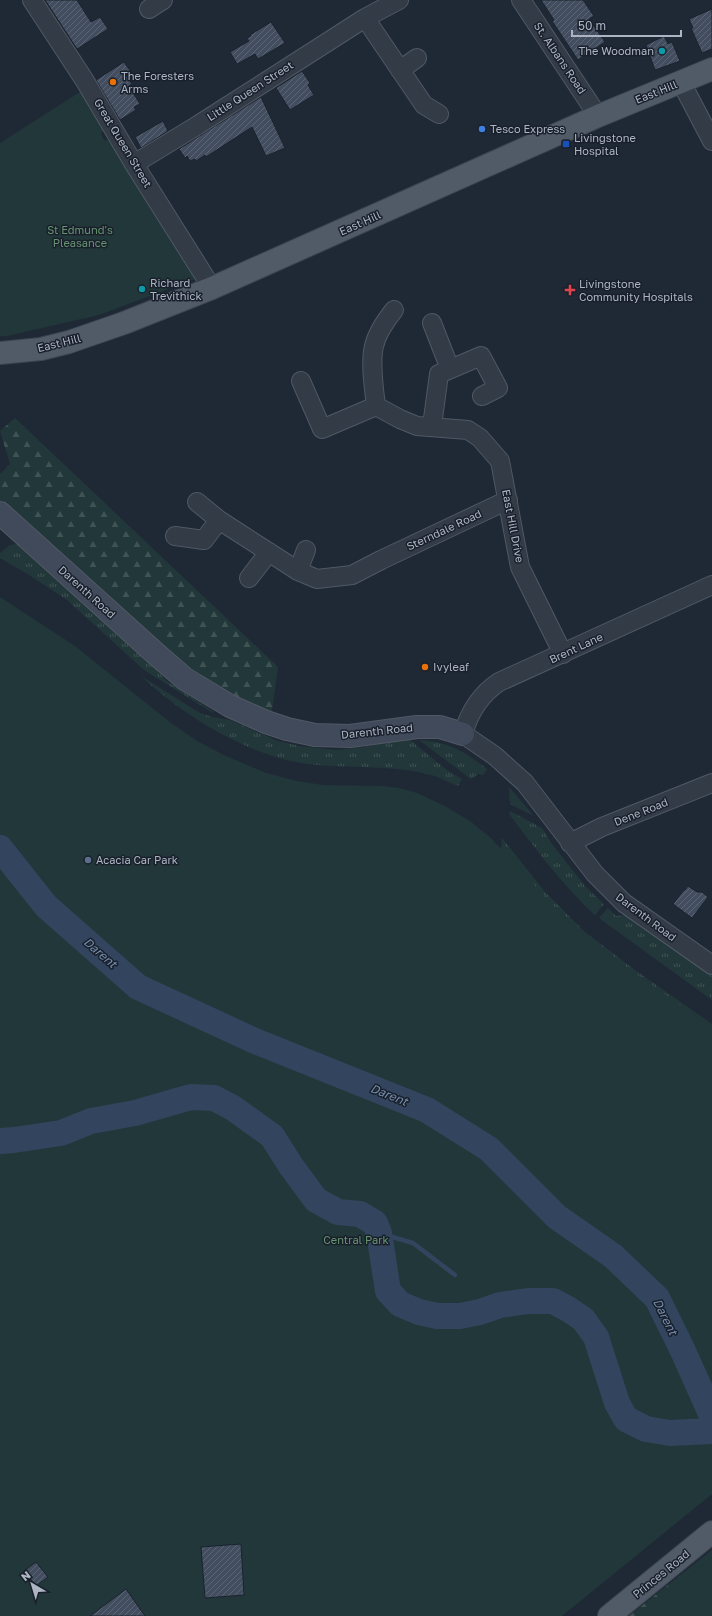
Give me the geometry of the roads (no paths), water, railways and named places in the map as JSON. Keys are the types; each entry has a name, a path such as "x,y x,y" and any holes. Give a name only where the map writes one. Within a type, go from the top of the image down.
{"main road":[{"name":"East Hill","path":"0,353 41,349 69,342 124,323 212,288 598,116 712,68"},
{"name":"Princes Road","path":"609,1616 712,1532"}],"street":[{"name":"Great Queen Street","path":"32,0 85,80 134,164 212,288"},
{"name":"Little Queen Street","path":"134,164 198,125 365,18 399,0"},
{"name":"St. Albans Road","path":"521,0 598,116"},
{"path":"365,18 424,105 439,114"},
{"path":"400,70 417,58"},
{"path":"681,82 712,141"},
{"path":"376,406 374,388 374,346 386,320 394,310"},
{"path":"432,323 450,369"},
{"path":"376,406 417,426 432,426 439,374 481,356 498,388 482,396"},
{"path":"301,381 322,429 376,406"},
{"name":"East Hill Drive","path":"432,426 468,430 480,438 500,461 520,567 563,654"},
{"name":"Sterndale Road","path":"197,502 219,520 298,571 317,579 352,575 508,500"},
{"name":"Darenth Road","path":"0,513 185,679 230,706 266,722 287,729 315,735 350,736 417,727 440,727 463,734 495,756 525,783 595,874 624,904 712,965"},
{"path":"175,536 204,540 219,520"},
{"path":"298,571 306,550"},
{"path":"249,578 269,552"},
{"name":"Brent Lane","path":"463,734 475,706 488,690 499,682 712,585"},
{"name":"Dene Road","path":"570,843 602,827 712,783"}],"waterway":[{"name":"Darent","path":"0,848 46,906 138,987 255,1041 427,1110 489,1149 557,1217 613,1256 657,1298 712,1416"},
{"name":"Darent","path":"0,1141 61,1133 91,1121 135,1113 191,1097 214,1098 233,1108 272,1136 291,1166 316,1200 338,1212 360,1214 375,1223 379,1233 388,1291 400,1304 419,1312 437,1316 460,1316 480,1312 500,1305 528,1301 553,1301 583,1319 596,1337 617,1403 626,1419 646,1429 670,1433 712,1431"},
{"path":"379,1233 413,1243 455,1275"}],"place":[{"name":"The Woodman","path":"662,51"},
{"name":"The Foresters Arms","path":"113,82"},
{"name":"Tesco Express","path":"482,129"},
{"name":"Livingstone Hospital","path":"566,144"},
{"name":"Richard Trevithick","path":"142,289"},
{"name":"Livingstone Community Hospitals","path":"570,290"},
{"name":"Ivyleaf","path":"425,667"},
{"name":"Acacia Car Park","path":"88,860"}],"park label":[{"name":"St Edmund's Pleasance","path":"80,236"},
{"name":"Central Park","path":"356,1240"}]}
